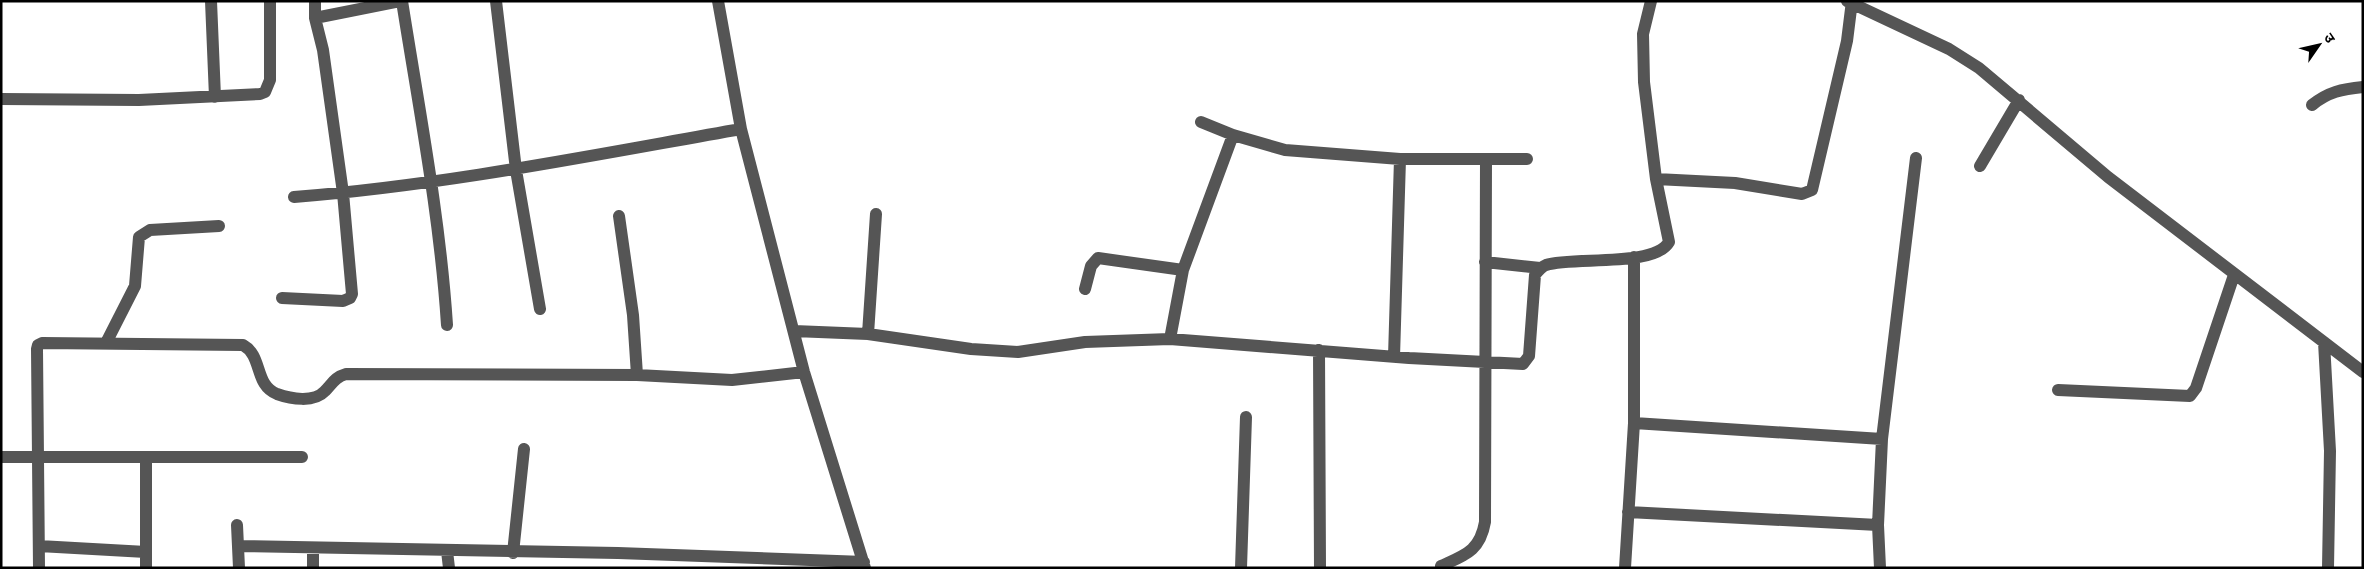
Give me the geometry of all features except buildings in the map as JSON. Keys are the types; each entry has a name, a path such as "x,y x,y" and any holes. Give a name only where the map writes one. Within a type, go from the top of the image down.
{"street":[{"path":"211,1 215,97"},
{"path":"1,99 139,100 260,94 268,87 270,1"},
{"path":"282,298 343,301 350,298 352,294 343,193 323,50 315,18 315,1"},
{"path":"315,18 401,1 431,181 444,284 447,325"},
{"path":"496,1 516,170 540,309"},
{"path":"238,546 513,553 618,553 866,566 804,372 741,129 718,1"},
{"path":"1485,262 1540,268 1555,263 1634,257 1666,248 1669,242 1656,179 1644,82 1643,34 1651,1"},
{"path":"1656,179 1735,183 1802,194 1812,190 1847,41 1850,2 1949,49 1979,68 2108,177 2363,372"},
{"path":"2312,105 2323,96 2334,91 2363,86"},
{"path":"1980,166 2018,100"},
{"path":"1201,122 1233,135 1285,150 1400,159 1527,159"},
{"path":"294,197 343,193 516,170 741,129"},
{"path":"1170,339 1183,270 1233,135"},
{"path":"1441,566 1478,545 1483,535 1485,522 1486,158"},
{"path":"1880,568 1878,525 1882,440 1916,158"},
{"path":"1394,357 1400,159"},
{"path":"868,334 876,214"},
{"path":"619,216 633,315 637,375"},
{"path":"106,343 135,286 138,236 150,230 219,226"},
{"path":"1625,568 1634,423 1634,257"},
{"path":"1085,290 1091,266 1098,258 1183,270"},
{"path":"794,331 868,334 971,349 1018,352 1085,342 1170,339 1394,357 1484,361 1517,365 1527,362 1529,356 1535,275 1540,268"},
{"path":"2058,390 2190,396 2196,388 2234,275"},
{"path":"39,568 38,345 46,342 243,345 251,349 255,356 260,377 271,391 303,399 318,397 334,380 346,374 637,375 732,380 804,372"},
{"path":"2324,342 2330,451 2328,568"},
{"path":"1320,350 1320,568"},
{"path":"1241,568 1246,417"},
{"path":"1634,423 1882,440"},
{"path":"513,553 524,450"},
{"path":"1,457 302,457"},
{"path":"146,457 146,568"},
{"path":"1628,512 1878,525"},
{"path":"237,524 239,568"},
{"path":"39,546 146,552"},
{"path":"313,548 313,568"},
{"path":"447,551 449,568"}]}
